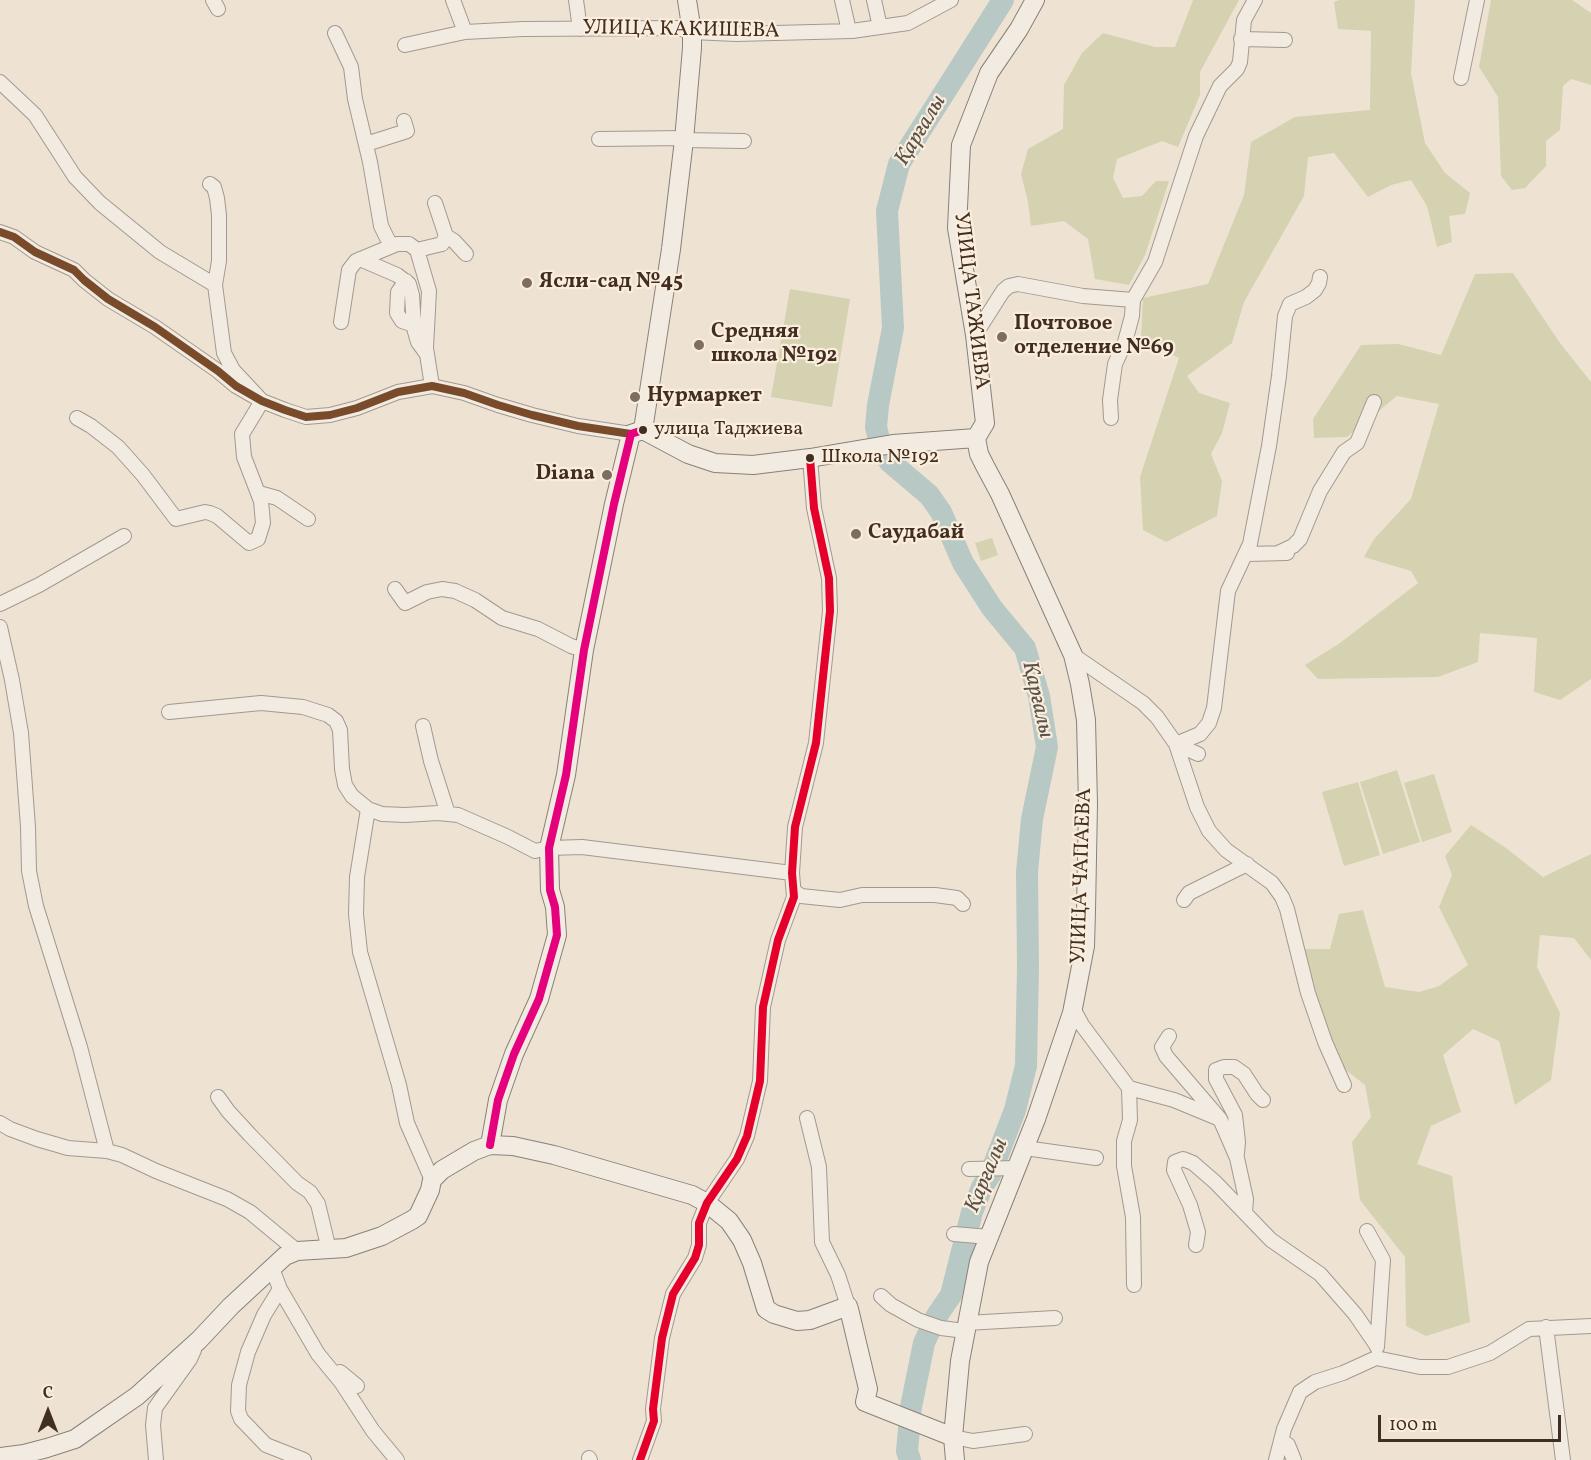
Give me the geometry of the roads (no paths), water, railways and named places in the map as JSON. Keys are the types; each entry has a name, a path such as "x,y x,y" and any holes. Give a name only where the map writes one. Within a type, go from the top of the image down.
{"street":[{"path":"453,0 465,32"},
{"path":"576,0 580,29"},
{"path":"490,1145 498,1100 514,1054 539,999 557,934 555,907 550,890 549,848 566,775 584,650 614,504 637,432 671,249 685,139 692,32 687,0"},
{"path":"842,0 849,31"},
{"path":"874,0 880,27"},
{"name":"УЛИЦА КАКИШЕВА","path":"405,45 465,32 678,28 692,32 736,34 849,31 908,23 951,0"},
{"name":"УЛИЦА ТАЖИЕВА","path":"976,438 984,423 975,335 957,228 961,145 989,73 1019,29 1035,0"},
{"path":"1111,418 1110,400 1115,364 1125,342 1132,316 1133,300 1155,262 1196,136 1220,86 1238,69 1244,20 1255,0"},
{"path":"1461,78 1477,0"},
{"path":"335,33 351,67 355,99 381,226 392,246"},
{"path":"1241,39 1285,40"},
{"path":"0,82 35,115 75,177 100,203 160,252 215,285"},
{"path":"366,144 407,131 404,121"},
{"path":"599,139 744,141"},
{"path":"210,184 214,187 218,198 219,261 215,285 225,353 233,370 262,401"},
{"path":"435,203 446,236 466,254"},
{"path":"0,232 14,237 35,252 74,270 108,299 155,327 236,386 262,401 310,421 345,412 398,392 432,386 578,426 637,432 688,454 716,463 753,465 893,444 976,438"},
{"path":"417,250 442,244 446,236"},
{"path":"341,322 349,270 360,259 392,246 409,244 417,250 429,291 430,308 426,327 432,386"},
{"path":"360,259 397,275 409,284 418,342 428,355"},
{"path":"1176,744 1200,734 1209,723 1214,708 1228,591 1247,554 1269,446 1285,316 1290,304 1306,297 1314,290 1320,277"},
{"path":"975,335 1003,291 1009,286 1018,284 1083,296 1133,300"},
{"path":"77,418 118,447 143,475 176,519 205,512 210,513 217,516 249,543 258,539 263,523 259,493 253,484 244,457 242,434 262,401"},
{"path":"1278,553 1293,546 1300,539 1320,491 1344,452 1357,443 1374,402"},
{"name":"УЛИЦА ЧАПАЕВА","path":"955,1460 953,1437 960,1361 979,1262 981,1236 1010,1168 1025,1148 1073,1008 1085,946 1088,804 1086,720 1073,655 1000,494 984,466 976,438"},
{"path":"640,1460 654,1421 662,1338 673,1294 699,1245 699,1223 707,1203 737,1158 747,1136 760,1081 763,1007 778,940 792,904 795,827 816,743 830,611 829,578 814,508 810,458"},
{"path":"259,493 277,498 308,519"},
{"path":"0,604 39,585 124,536"},
{"path":"1247,554 1296,554"},
{"path":"395,589 405,603 427,592 442,589 456,591 475,600 502,618 538,629 584,650"},
{"path":"0,627 21,733 29,871 36,906 80,1047 107,1151"},
{"path":"1073,655 1143,703 1157,717 1176,744 1191,793 1209,831 1226,850 1272,883 1282,897 1308,993 1325,1042 1344,1085"},
{"path":"169,712 261,703 303,707 327,715 336,721 340,730 345,785 352,796 368,809 394,815 448,814 468,819 535,851 549,848 582,847 792,873"},
{"path":"423,726 431,761 448,814"},
{"path":"1176,744 1198,754"},
{"path":"0,1457 24,1454 75,1439 137,1396 199,1340 231,1306 285,1256 297,1251 346,1248 366,1242 418,1216 432,1180 407,1123 399,1085 360,952 356,914 357,877 368,809"},
{"path":"1184,900 1189,893 1247,864"},
{"path":"794,891 801,896 840,900 862,895 935,895 957,898 963,904"},
{"path":"1073,1008 1082,1025 1129,1088 1130,1120 1124,1141 1124,1166 1133,1217 1134,1285"},
{"path":"1169,1036 1162,1047 1166,1056 1186,1081 1209,1103 1220,1119 1237,1158 1246,1198 1245,1212"},
{"path":"1237,1158 1235,1115 1216,1079 1216,1070 1234,1067 1245,1074 1263,1100"},
{"path":"1129,1088 1174,1100 1220,1119"},
{"path":"218,1097 250,1135 297,1183 310,1192 318,1204 328,1250"},
{"path":"807,1118 819,1167 822,1242 838,1275 848,1307 868,1389 865,1402 920,1425 973,1442 1024,1434"},
{"path":"0,1123 37,1139 68,1148 107,1151 122,1155 227,1199 250,1212 297,1251"},
{"path":"432,1180 456,1160 474,1150 490,1145 513,1146 555,1155 692,1195 707,1203 729,1221 742,1240 752,1263 766,1309 785,1318 803,1321 848,1307"},
{"path":"1025,1148 1096,1158"},
{"path":"1196,1245 1198,1232 1190,1205 1174,1170 1175,1162 1183,1159 1192,1163 1245,1212 1271,1240 1326,1280 1355,1314 1377,1352 1420,1367 1448,1367 1490,1353 1529,1329 1591,1326"},
{"path":"969,1169 1010,1168"},
{"path":"1367,1231 1383,1260 1377,1352"},
{"path":"954,1234 981,1236"},
{"path":"272,1268 280,1289 318,1354 373,1431 397,1460"},
{"path":"280,1289 264,1315 248,1352 238,1384 238,1411 241,1419 266,1444 304,1460"},
{"path":"881,1296 891,1305 922,1322 941,1328 1055,1318"},
{"path":"1546,1327 1563,1460"},
{"path":"156,1460 153,1425 155,1408 190,1359 199,1340"},
{"path":"1275,1460 1300,1392 1315,1382 1343,1373 1377,1352"},
{"path":"330,1368 337,1370 357,1386"},
{"path":"1281,1440 1288,1445 1294,1460"}],"waterway":[{"name":"Қарғалы","path":"910,1460 907,1451 911,1407 924,1343 936,1317 951,1295 972,1212 982,1187 990,1175 1015,1110 1026,1066 1027,872 1032,819 1047,747 1039,696 1025,648 992,608 963,563 941,512 929,495 890,462 882,451 876,427 893,328 887,211 899,164 1003,0"}],"place":[{"name":"Ясли-сад №45","path":"527,283"},
{"name":"Почтовое отделение №69","path":"1002,337"},
{"name":"Средняя школа №192","path":"699,345"},
{"name":"Нурмаркет","path":"635,397"},
{"name":"улица Таджиева","path":"643,430"},
{"name":"Школа №192","path":"810,458"},
{"name":"Diana","path":"607,475"},
{"name":"Саудабай","path":"856,534"}]}
